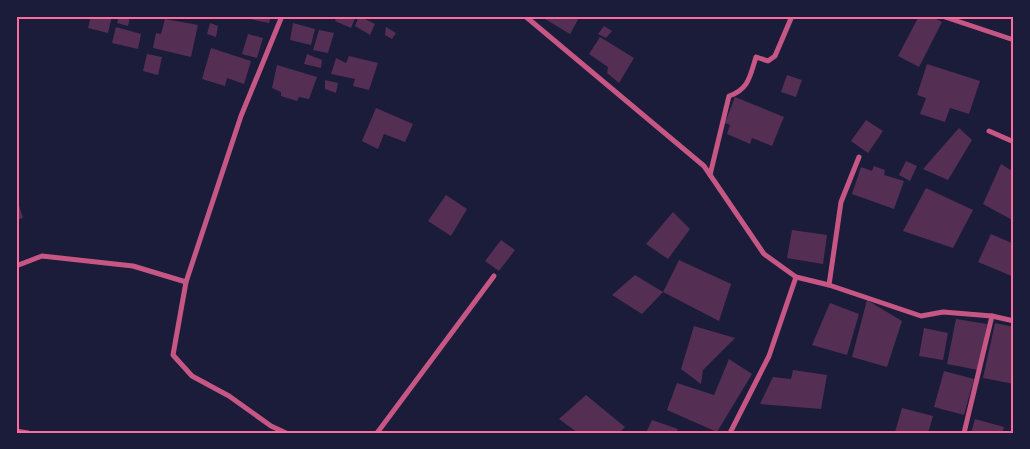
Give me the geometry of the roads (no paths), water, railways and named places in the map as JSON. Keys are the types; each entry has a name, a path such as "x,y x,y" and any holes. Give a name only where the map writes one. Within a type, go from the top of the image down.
{"street":[{"path":"282,16 240,116 186,282 173,355 192,376 229,396 271,426 286,433"},
{"path":"525,16 704,166 764,254 796,277 829,285 921,316 944,312 1014,320"},
{"path":"710,175 730,96 737,94 746,87 756,57 768,61 775,56 792,16"},
{"path":"942,16 1014,40"},
{"path":"989,132 1014,142"},
{"path":"829,285 842,202 859,157"},
{"path":"16,266 42,256 133,266 186,282"},
{"path":"377,433 494,276"},
{"path":"730,433 769,356 796,277"},
{"path":"964,433 992,316"},
{"path":"271,426 273,433"},
{"path":"16,431 28,433"}]}
